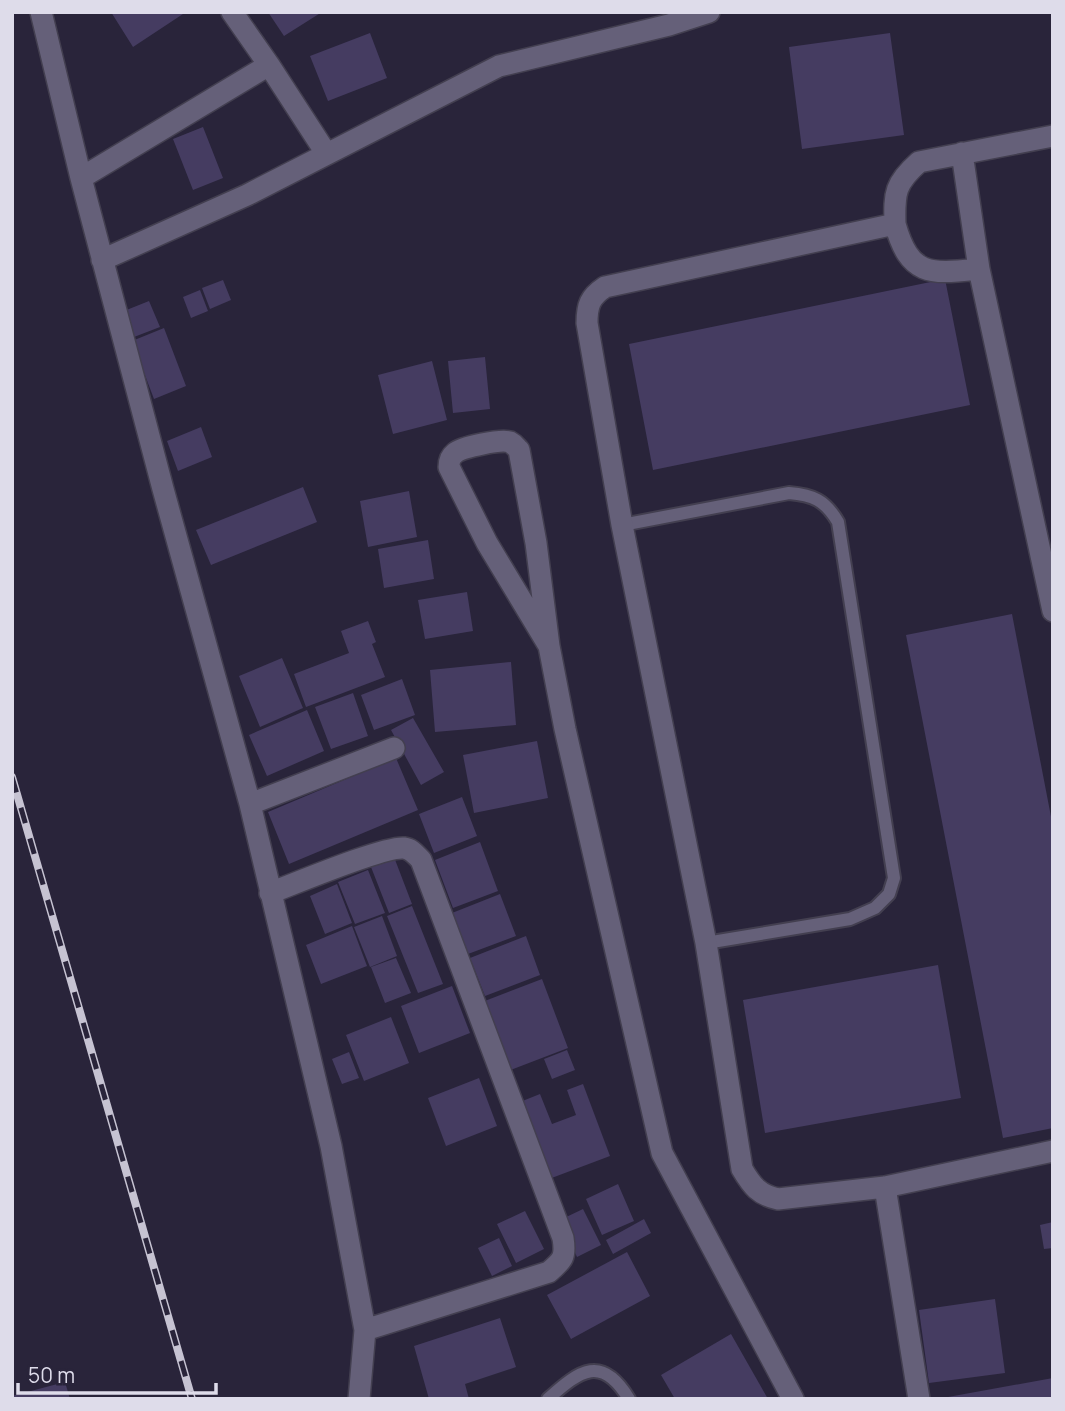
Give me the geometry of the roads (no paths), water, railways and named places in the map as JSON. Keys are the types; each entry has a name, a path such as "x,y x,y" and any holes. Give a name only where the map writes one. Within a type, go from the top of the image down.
{"street":[{"path":"41,12 102,260 250,804 331,1146 365,1330 359,1399"},
{"path":"232,12 326,153"},
{"path":"102,260 247,195 499,66 669,25 709,12"},
{"path":"81,178 269,65"},
{"path":"979,269 938,273 923,268 907,255 895,224 894,200 898,185 905,174 919,162 1053,136"},
{"path":"962,153 979,269 1053,611"},
{"path":"895,224 605,287 593,295 587,307 587,323 622,525 706,943 742,1169 751,1185 764,1196 778,1199 885,1187 1053,1151"},
{"path":"550,646 487,542 449,467 449,460 461,449 510,442 519,450 565,729 662,1153 793,1399"},
{"path":"250,804 394,748"},
{"path":"270,893 377,854 401,848 413,850 421,860 563,1238 565,1249 562,1261 549,1272 365,1330"},
{"path":"885,1187 919,1399"}],"lane":[{"path":"622,525 789,493 808,495 829,508 838,522 894,878 889,894 875,908 850,919 706,943"},
{"path":"548,1399 572,1377 588,1370 600,1370 621,1384 629,1399"}],"railway":[{"path":"12,777 192,1399"}]}
